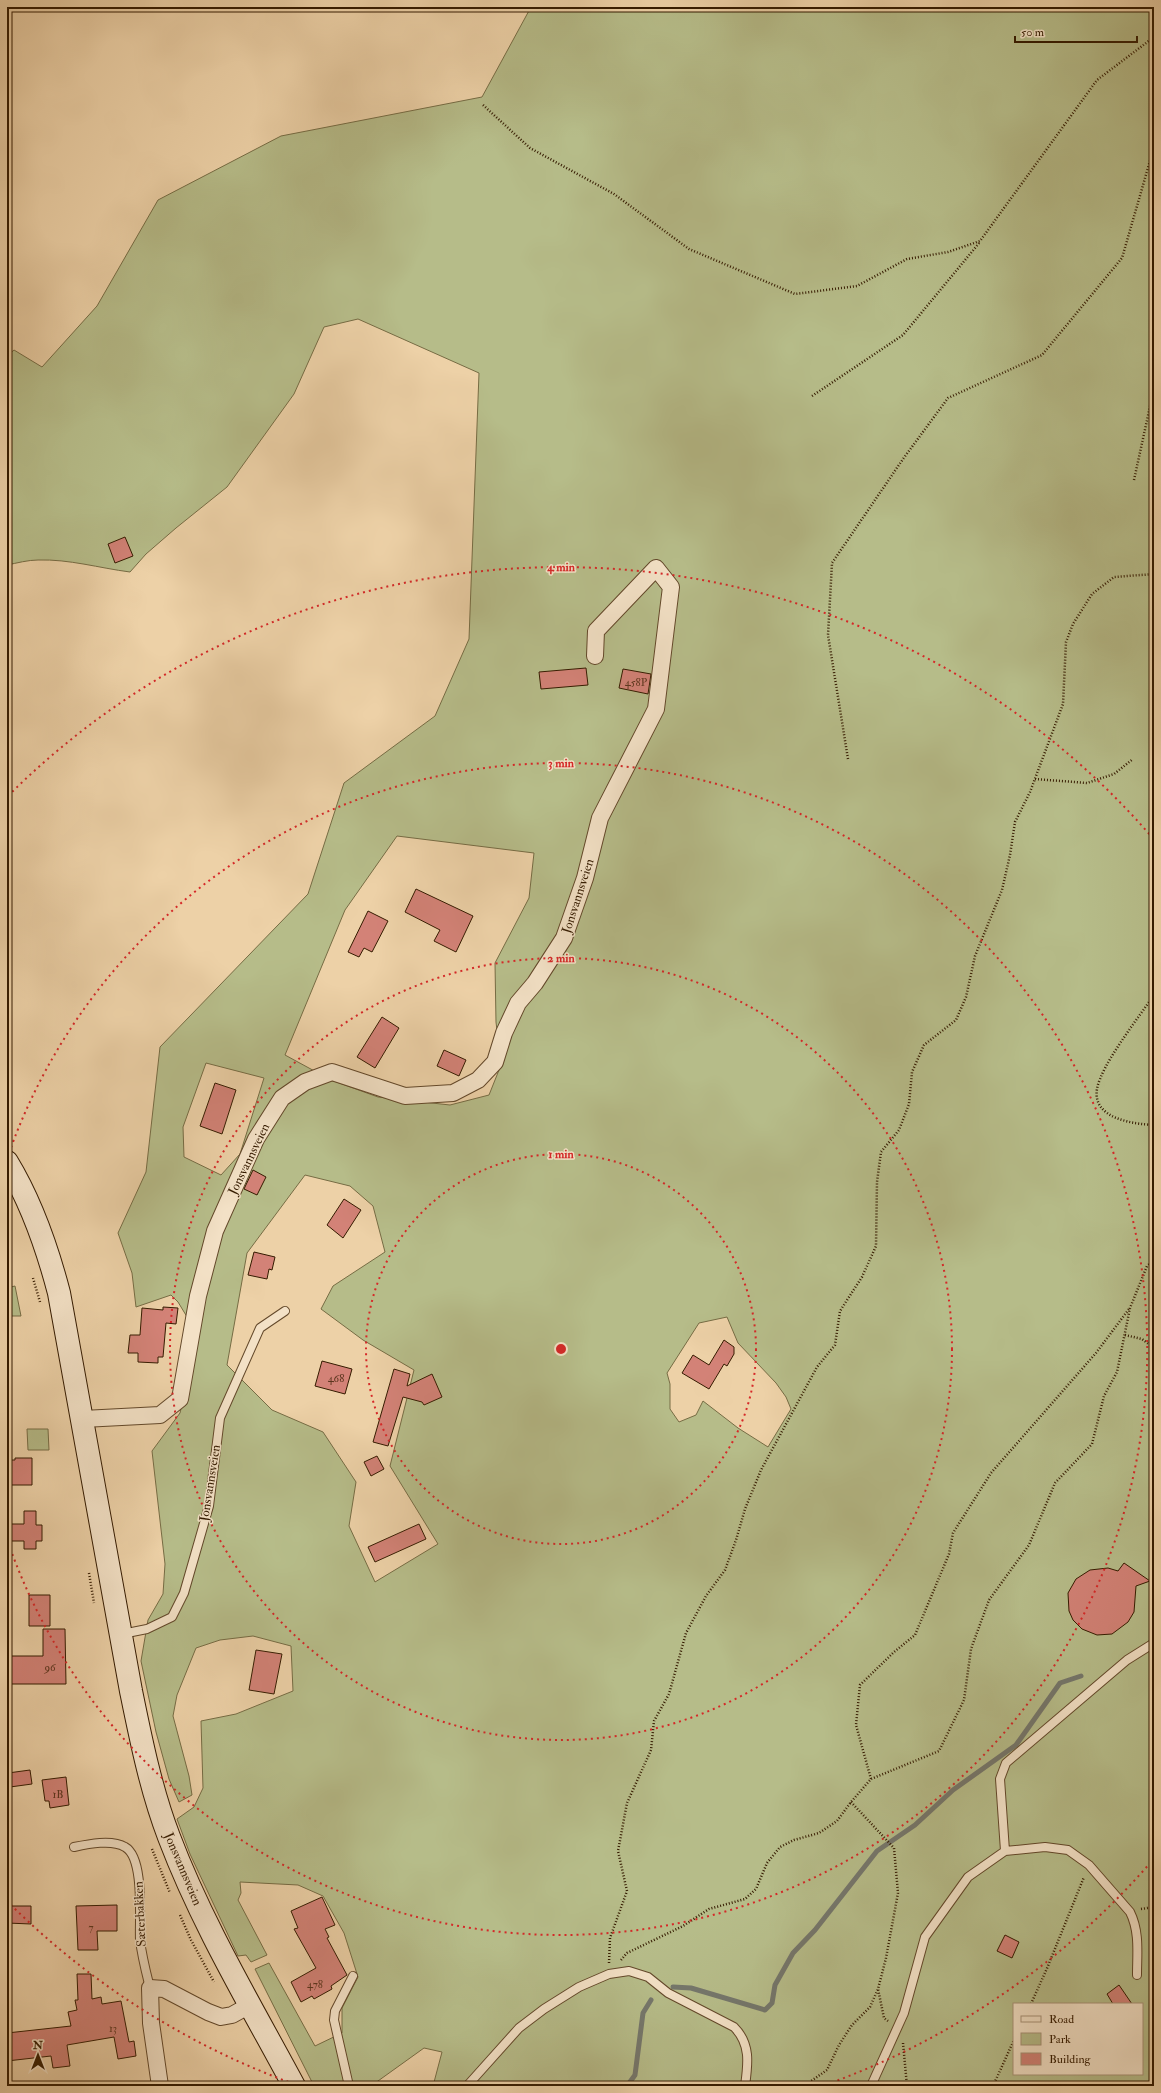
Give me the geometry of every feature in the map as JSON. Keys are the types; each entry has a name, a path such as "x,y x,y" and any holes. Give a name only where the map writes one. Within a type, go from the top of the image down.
{"main road":[{"name":"Jonsvannsveien","path":"7,1162 29,1204 49,1259 58,1293 83,1419 121,1634 145,1757 169,1837 203,1915 294,2086"}],"street":[{"name":"Jonsvannsveien","path":"83,1419 160,1416 180,1399 198,1296 216,1231 256,1139 282,1098 305,1082 332,1072 405,1096 453,1093 478,1080 495,1062 504,1033 518,1003 535,983 564,938 585,878 600,818 656,709 671,587 656,568 596,631 596,656"},
{"path":"150,1988 164,1989 208,2012 222,2017 232,2015 250,2005"},
{"name":"Sæterbakken","path":"150,1988 151,2023 160,2086"}],"lane":[{"name":"Jonsvannsveien","path":"121,1634 147,1629 172,1617 184,1593 209,1506 220,1418 260,1328 284,1311"},
{"path":"1004,1851 1000,1779 1006,1763 1127,1660 1154,1643"},
{"name":"Sæterbakken","path":"74,1847 112,1843 125,1847 132,1854 139,1884 142,1958 150,1988"},
{"path":"871,2086 904,2013 925,1937 968,1877 1004,1851 1045,1847 1068,1850 1089,1865 1130,1912 1135,1921 1137,1929 1137,1975"},
{"path":"467,2086 519,2028 544,2009 579,1987 609,1974 629,1971 648,1977 668,1993 734,2027 742,2035 746,2047 748,2063 745,2086"},
{"path":"349,2086 334,2020 335,2011 353,1976"}],"path":[{"path":"812,396 904,335 980,241 1097,80 1154,37"},
{"path":"483,106 530,148 614,194 689,250 795,294 857,286 907,259 948,252 980,241"},
{"path":"848,759 828,635 832,563 948,398 1042,355 1122,258 1154,148"},
{"path":"1134,480 1154,388"},
{"path":"609,1974 610,1938 627,1891 618,1851 627,1803 651,1750 654,1721 669,1694 686,1633 706,1596 725,1570 745,1509 761,1470 817,1367 835,1345 840,1311 862,1277 876,1246 877,1182 881,1152 899,1130 909,1104 912,1072 924,1045 956,1020 966,997 975,956 1002,890 1010,855 1015,822 1035,779 1063,704 1066,642 1073,624 1092,594 1114,577 1154,574"},
{"path":"1035,779 1086,782 1114,774 1133,759"},
{"path":"1154,996 1102,1073 1096,1090 1098,1101 1105,1111 1118,1120 1136,1124 1154,1125"},
{"path":"609,1974 627,1953 683,1926 709,1909 746,1899 756,1889 767,1863 780,1847 794,1840 819,1833 838,1821 851,1802 871,1779 939,1751 964,1700 971,1649 989,1600 1029,1545 1055,1483 1092,1444 1104,1396 1117,1372 1130,1308 1147,1266 1154,1260"},
{"path":"871,1779 856,1725 860,1685 894,1652 915,1635 949,1554 953,1533 991,1473 1096,1353 1130,1308"},
{"path":"1125,1335 1142,1339 1154,1348"},
{"path":"804,2086 827,2070 839,2045 852,2025 870,2007 878,1989 886,1958 898,1893 894,1848 851,1802"},
{"path":"1031,2003 1089,1865"},
{"path":"878,1989 884,2018 897,2031 904,2044 907,2086"},
{"path":"993,2086 1013,2042"}],"green space":[{"path":"531,7 1154,7 1154,2086 433,2086 442,2052 424,2048 371,2086 314,2086 255,1969 269,1963 315,2046 342,2033 342,2008 358,1977 344,1933 323,1896 298,1885 240,1882 241,1893 238,1900 267,1955 251,1962 246,1955 238,1956 190,1854 177,1819 194,1807 203,1788 201,1721 236,1714 293,1691 291,1646 253,1636 220,1640 196,1648 177,1695 173,1716 189,1776 192,1795 179,1802 169,1779 156,1732 141,1661 148,1620 163,1594 165,1564 152,1451 180,1413 198,1335 178,1302 171,1295 136,1307 132,1273 118,1233 146,1172 160,1047 308,894 344,783 435,716 469,639 479,373 358,319 324,327 294,394 227,487 146,554 130,572 73,562 50,560 30,560 7,565 7,356 14,350 42,367 97,306 158,200 281,136 482,97","holes":["397,836 534,853 529,898 495,963 496,1022 501,1065 489,1095 450,1105 378,1097 331,1080 285,1055 345,910","206,1063 264,1078 240,1154 221,1175 184,1157 183,1127","305,1175 350,1186 373,1206 385,1252 333,1286 321,1309 363,1340 414,1370 390,1466 438,1544 375,1582 349,1526 356,1482 323,1432 272,1410 227,1365 247,1253","727,1317 738,1343 776,1383 786,1397 791,1409 768,1447 738,1428 703,1401 696,1415 679,1422 670,1409 670,1384 667,1373 699,1323"]},
{"path":"15,1286 21,1316 7,1316 7,1288"},
{"path":"27,1429 48,1429 49,1450 28,1450"}],"building":[{"path":"125,537 133,556 115,563 108,544"},
{"path":"586,668 588,685 541,689 539,672"},
{"path":"623,669 651,674 648,694 619,688"},
{"path":"416,889 473,916 456,952 434,941 440,930 405,912"},
{"path":"368,911 388,921 372,952 364,948 359,957 348,952"},
{"path":"382,1017 399,1028 375,1068 357,1057"},
{"path":"444,1050 466,1060 459,1076 437,1066"},
{"path":"215,1083 236,1090 222,1134 200,1126"},
{"path":"253,1170 266,1177 257,1195 244,1189"},
{"path":"344,1199 361,1210 343,1238 327,1225"},
{"path":"254,1252 275,1257 272,1270 269,1269 267,1279 248,1275"},
{"path":"163,1307 178,1308 176,1324 166,1323 163,1357 158,1357 158,1363 138,1362 138,1353 128,1353 130,1335 140,1335 142,1308 163,1310"},
{"path":"724,1340 734,1347 734,1354 727,1366 724,1364 709,1389 682,1373 693,1355 709,1365"},
{"path":"322,1361 352,1369 345,1394 315,1386"},
{"path":"394,1369 410,1374 407,1386 432,1374 442,1397 424,1405 422,1402 403,1397 388,1446 373,1442"},
{"path":"377,1456 384,1469 371,1476 364,1462"},
{"path":"15,1458 32,1458 32,1485 9,1485 9,1460 15,1460"},
{"path":"24,1511 36,1511 36,1525 42,1525 42,1541 36,1541 36,1549 24,1549 24,1541 7,1541 7,1524 24,1524"},
{"path":"419,1524 426,1539 375,1562 368,1547"},
{"path":"1124,1563 1150,1581 1136,1586 1134,1612 1128,1622 1112,1634 1097,1635 1082,1629 1073,1620 1069,1611 1068,1593 1076,1579 1090,1570 1108,1568 1118,1571"},
{"path":"29,1595 50,1595 50,1626 29,1626"},
{"path":"43,1629 65,1629 66,1684 7,1684 7,1656 43,1656"},
{"path":"256,1650 282,1654 274,1694 249,1690"},
{"path":"30,1770 32,1784 10,1787 8,1773"},
{"path":"66,1777 69,1805 50,1808 49,1801 45,1801 42,1780"},
{"path":"322,1897 335,1925 325,1929 329,1937 327,1938 347,1975 331,1986 332,1989 314,1999 312,1996 301,2002 291,1982 316,1968 294,1929 298,1928 291,1911"},
{"path":"117,1905 117,1931 97,1931 98,1950 78,1950 76,1906"},
{"path":"7,1906 31,1906 31,1924 7,1923"},
{"path":"1005,1935 1019,1942 1012,1958 997,1951"},
{"path":"77,1974 91,1974 92,1999 101,1997 102,2004 121,2001 129,2042 134,2041 136,2056 118,2059 114,2037 67,2045 70,2066 53,2068 51,2056 7,2061 7,2033 71,2026 68,2012 77,2010 75,2000 78,2000"},
{"path":"1119,1985 1131,2003 1112,2003 1107,1994"}],"waterway":[{"path":"673,1987 691,1988 765,2010 772,2003 775,1985 793,1953 815,1930 877,1851 915,1825 953,1790 1016,1745 1060,1683 1081,1676"},
{"path":"627,2086 635,2075 643,2013 651,2000"}]}
